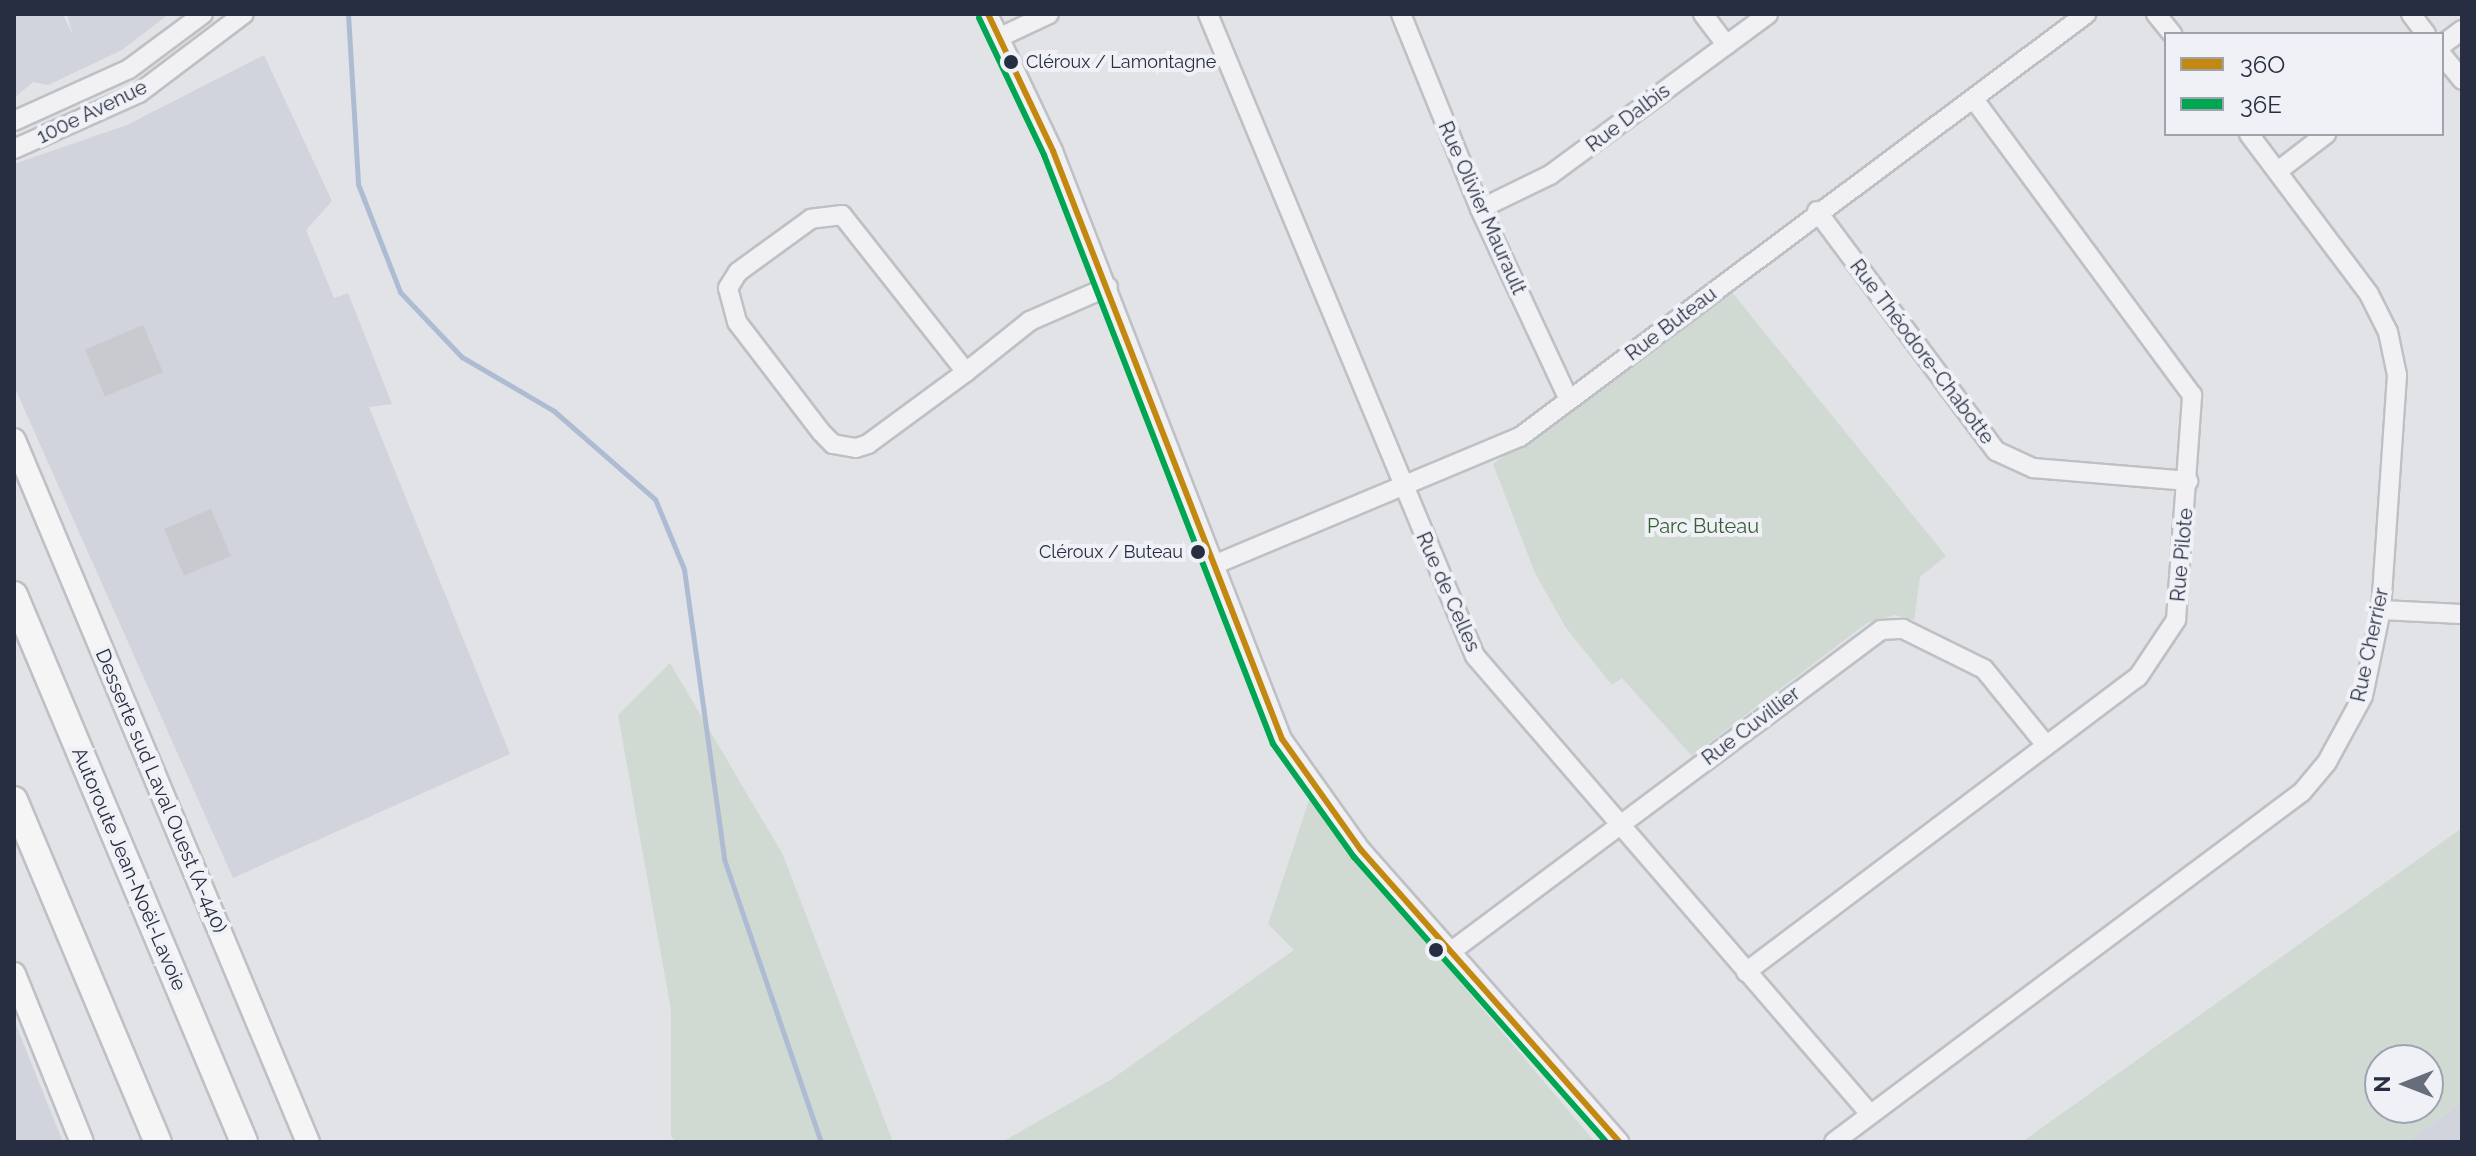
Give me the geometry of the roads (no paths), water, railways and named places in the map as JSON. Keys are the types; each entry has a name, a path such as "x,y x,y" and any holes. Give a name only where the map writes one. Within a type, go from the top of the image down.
{"highway":[{"name":"Autoroute Jean-Noël-Lavoie","path":"14,595 244,1142"},
{"path":"14,800 158,1142"}],"main road":[{"name":"Desserte sud Laval Ouest (A-440)","path":"14,440 308,1142"},
{"path":"14,974 82,1142"}],"street":[{"name":"100e Avenue","path":"14,121 129,69 203,14"},
{"name":"100e Avenue","path":"14,149 139,93 244,14"},
{"path":"988,14 1108,287 1216,564 1258,688 1282,739 1361,850 1453,950 1619,1142"},
{"path":"1000,37 1049,14"},
{"name":"Rue de Celles","path":"1208,14 1401,487 1475,656 1618,827 1870,1114"},
{"name":"Rue Olivier Maurault","path":"1401,14 1480,209 1569,400"},
{"path":"1703,14 1726,45"},
{"name":"Rue Dalbis","path":"1480,209 1550,175 1768,14"},
{"name":"Rue Buteau","path":"1216,564 1495,451 1569,400 1817,211 1974,99 2086,14"},
{"path":"2156,14 2170,32"},
{"path":"2411,14 2424,32"},
{"path":"2444,44 2462,30"},
{"path":"2444,58 2462,80"},
{"name":"Rue Pilote","path":"1746,972 2138,677 2176,620 2194,414 2185,380 1974,99"},
{"name":"Rue Cherrier","path":"1834,1142 2302,792 2327,762 2363,696 2381,610 2397,375 2388,332 2369,294 2251,136"},
{"path":"2278,171 2323,136"},
{"name":"Rue Théodore-Chabotte","path":"1817,211 1996,451 2033,468 2188,481"},
{"path":"966,372 842,215 811,219 738,272 728,288 727,305 737,322 833,444 868,444 966,372 1047,311 1108,287"},
{"path":"2381,610 2462,614"},
{"name":"Rue Cuvillier","path":"1453,950 1892,627 1984,669 2046,745"}],"waterway":[{"path":"348,14 358,184 400,292 462,357 554,411 655,499 684,569 724,859 821,1142"}],"place":[{"name":"Cléroux / Lamontagne","path":"1011,62"},
{"name":"Cléroux / Buteau","path":"1198,552"}],"park label":[{"name":"Parc Buteau","path":"1703,526"}]}
